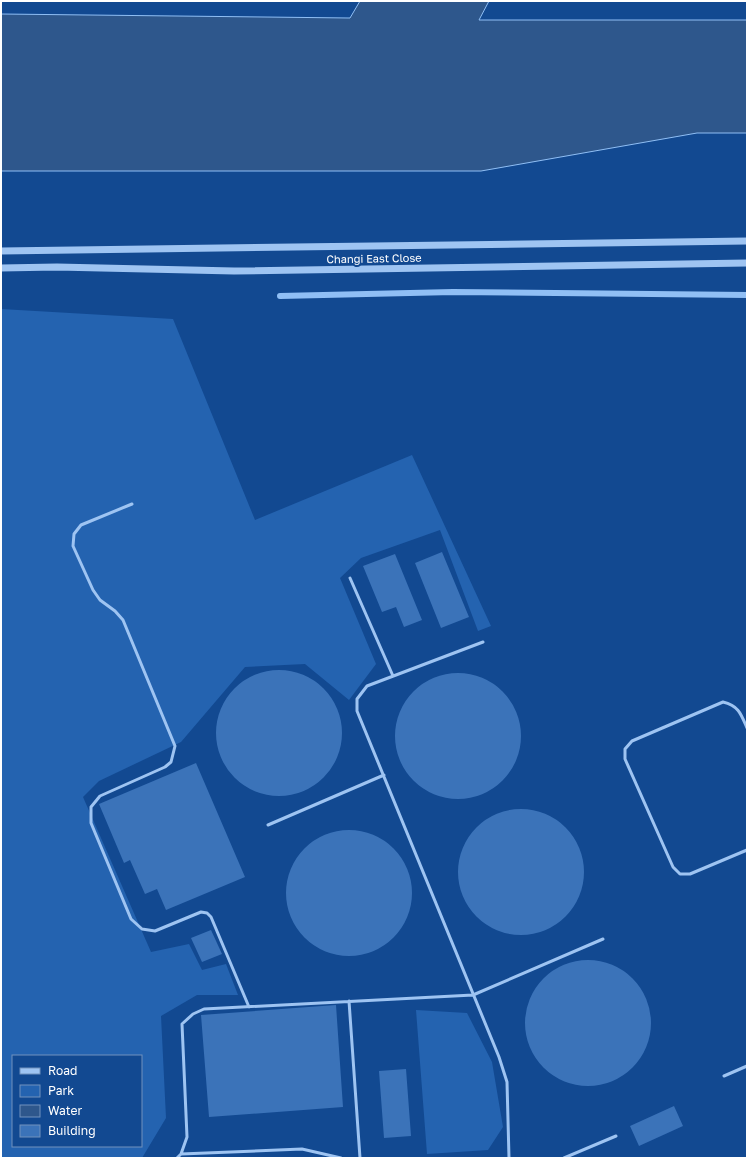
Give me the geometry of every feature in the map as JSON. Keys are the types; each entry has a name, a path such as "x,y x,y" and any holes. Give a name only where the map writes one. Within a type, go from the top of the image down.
{"street":[{"name":"Changi East Close","path":"1,251 747,241"},
{"name":"Changi East Close","path":"1,268 57,267 234,272 747,262"}],"lane":[{"path":"132,504 81,525 74,534 73,546 93,590 100,600 115,611 123,620 175,746 171,762 165,767 100,796 91,807 91,823 131,919 142,929 155,931 201,912 207,913 212,917 249,1006"},
{"path":"350,578 393,676"},
{"path":"483,642 367,686 357,699 357,711 507,1082 509,1158"},
{"path":"747,728 741,714 734,705 723,702 632,741 625,749 625,759 672,866 680,874 690,874 747,850"},
{"path":"268,824 384,775"},
{"path":"177,1158 181,1154 187,1138 182,1024 193,1014 204,1009 473,995 603,939"},
{"path":"349,1001 360,1158"},
{"path":"724,1076 747,1066"},
{"path":"565,1158 616,1136"},
{"path":"181,1154 302,1149 341,1158"}],"green space":[{"path":"1,309 173,319 255,520 412,455 491,626 478,631 440,530 361,558 340,578 376,664 349,700 305,664 245,667 181,742 99,781 83,797 151,952 189,944 202,970 226,964 238,995 197,995 161,1016 166,1118 142,1158 1,1158"},
{"path":"416,1010 467,1013 492,1062 503,1127 488,1150 427,1154"}],"water":[{"path":"360,1 489,1 479,20 747,20 747,133 697,133 481,171 1,171 1,14 350,18"}],"building":[{"path":"442,552 469,617 441,628 415,563"},
{"path":"395,554 422,620 404,627 396,607 382,612 363,566"},
{"path":"285,670 309,677 324,688 335,703 341,721 341,745 335,763 324,778 309,789 291,795 273,796 249,789 234,778 223,763 217,745 216,727 223,703 234,688 249,677 267,671"},
{"path":"464,673 488,680 503,691 514,706 520,724 520,748 514,766 503,781 488,792 470,798 452,799 428,792 413,781 402,766 396,748 395,730 402,706 413,691 428,680 446,674"},
{"path":"196,763 245,877 166,910 157,889 145,894 130,860 124,863 99,804"},
{"path":"527,809 551,816 566,827 577,842 583,860 583,884 577,902 566,917 551,928 533,934 515,935 491,928 476,917 465,902 459,884 458,866 465,842 476,827 491,816 509,810"},
{"path":"355,830 379,837 394,848 405,863 411,881 411,905 405,923 394,938 379,949 361,955 343,956 319,949 304,938 293,923 287,905 286,887 293,863 304,848 319,837 337,831"},
{"path":"211,930 222,954 202,962 191,938"},
{"path":"594,960 618,967 633,978 644,993 650,1011 650,1035 644,1053 633,1068 618,1079 600,1085 582,1086 558,1079 543,1068 532,1053 526,1035 525,1017 532,993 543,978 558,967 576,961"},
{"path":"336,1005 343,1107 209,1117 201,1015"},
{"path":"406,1069 411,1136 384,1138 379,1071"},
{"path":"674,1106 683,1126 639,1146 630,1126"}],"waterway":[{"path":"280,296 453,292 747,295"}]}
